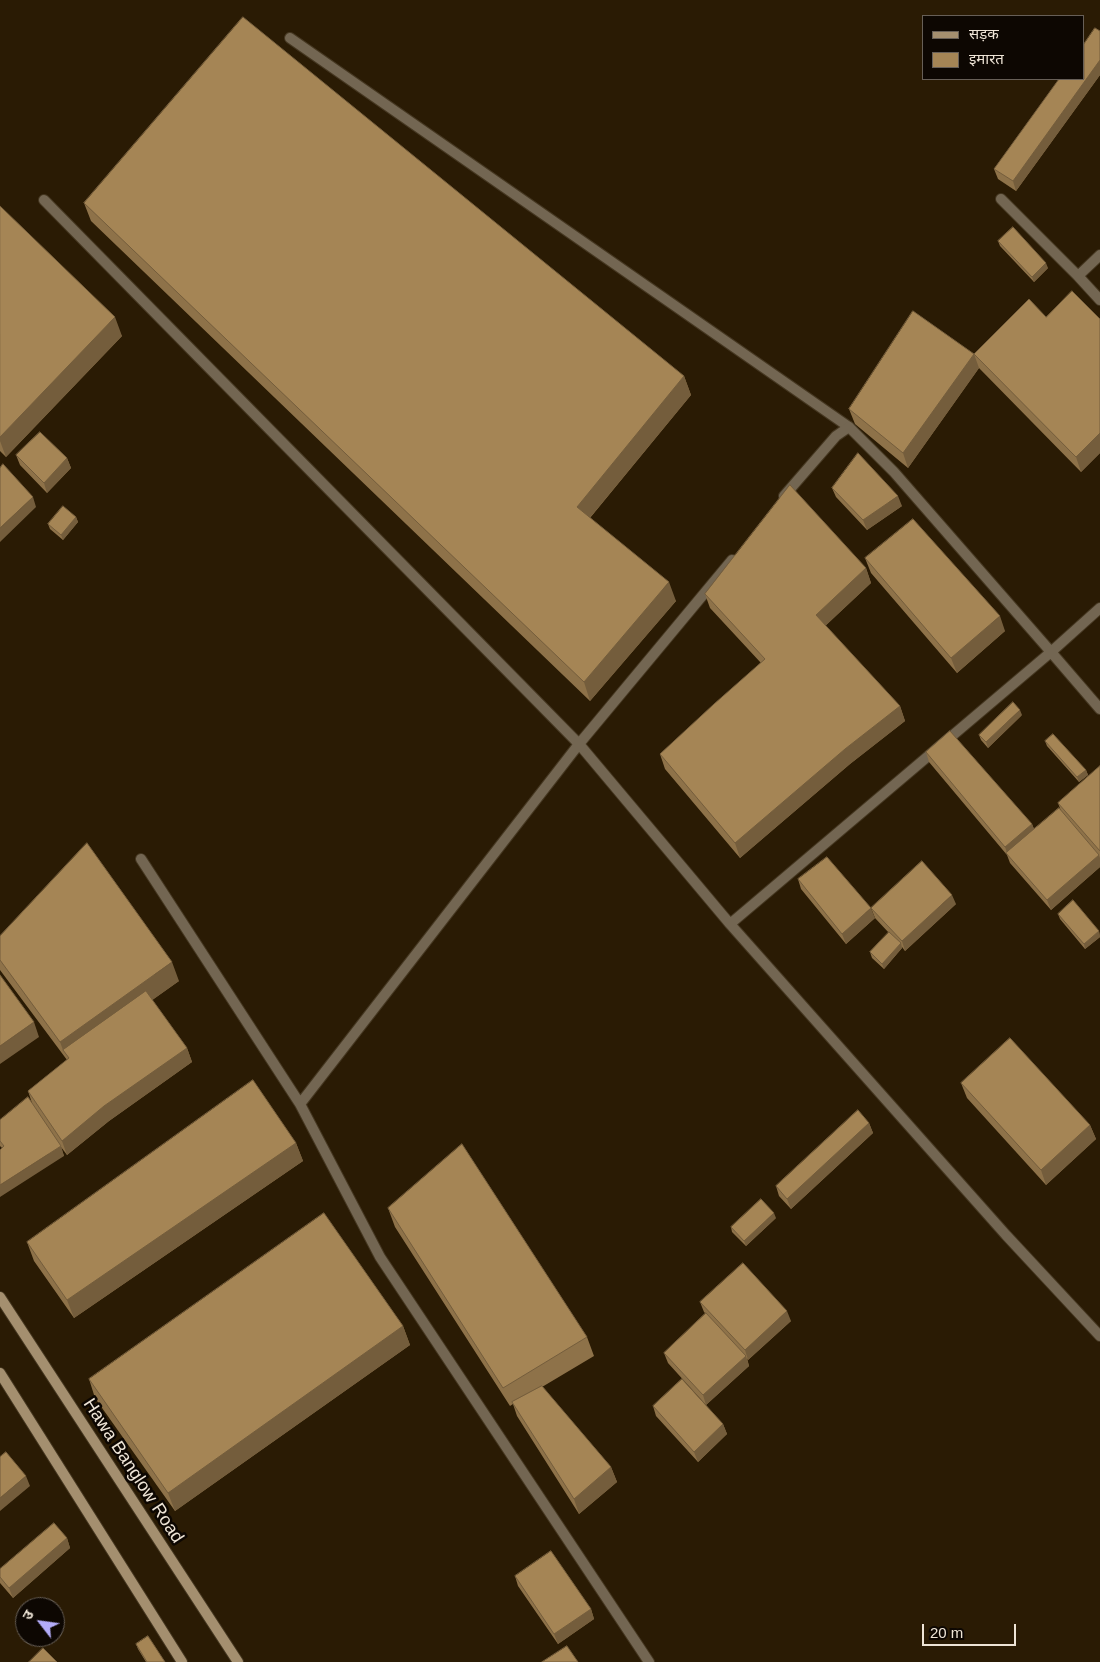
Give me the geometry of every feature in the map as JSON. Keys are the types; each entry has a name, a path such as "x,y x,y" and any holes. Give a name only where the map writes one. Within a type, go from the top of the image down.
{"street":[{"path":"290,38 849,427 894,472 1100,709"},
{"path":"1001,199 1100,300"},
{"path":"44,200 580,744 730,924 1006,1235 1100,1336"},
{"path":"1078,276 1100,255"},
{"path":"779,502 830,443 849,427"},
{"path":"300,1104 580,744 735,555"},
{"path":"730,924 1051,652 1100,608"},
{"path":"141,859 300,1104 380,1257 649,1662"},
{"name":"Hawa Banglow Road","path":"0,1297 238,1662"},
{"path":"0,1373 182,1662"}],"building":[{"path":"243,17 684,376 577,507 669,582 584,682 84,203"},
{"path":"1095,28 1100,31 1100,60 1013,181 994,169 1058,80 1085,80 1085,43"},
{"path":"0,206 115,317 0,437"},
{"path":"1013,227 1046,263 1032,277 998,241"},
{"path":"1072,291 1100,319 1100,433 1076,457 974,354 1029,299 1046,317"},
{"path":"913,311 974,354 903,453 849,409"},
{"path":"40,432 67,458 44,483 16,455"},
{"path":"858,453 898,496 863,520 832,488"},
{"path":"3,464 33,497 0,528 0,468"},
{"path":"790,485 866,568 816,615 900,706 845,749 735,843 660,754 765,659 705,594"},
{"path":"63,506 76,517 61,535 48,524"},
{"path":"913,519 1000,616 951,658 865,558"},
{"path":"1013,702 1020,710 986,742 979,735"},
{"path":"950,731 1032,824 1005,847 926,752"},
{"path":"1053,734 1086,770 1077,777 1045,741"},
{"path":"1100,766 1100,851 1058,803"},
{"path":"1059,808 1099,855 1047,900 1006,853"},
{"path":"87,843 172,962 60,1042 0,960 0,936"},
{"path":"827,857 871,908 842,934 798,879"},
{"path":"922,861 952,895 902,941 871,908"},
{"path":"1073,900 1099,931 1084,944 1058,914"},
{"path":"889,932 901,943 882,964 870,952"},
{"path":"0,975 34,1022 0,1046"},
{"path":"146,991 187,1048 104,1106 62,1141 28,1091 69,1058 63,1050"},
{"path":"1010,1038 1090,1125 1041,1170 961,1083"},
{"path":"253,1080 296,1143 67,1300 27,1242"},
{"path":"28,1097 61,1146 0,1185 0,1150 4,1146 0,1141 0,1120"},
{"path":"858,1110 869,1123 787,1199 776,1186"},
{"path":"462,1144 587,1337 503,1388 388,1208"},
{"path":"761,1199 774,1213 744,1241 731,1227"},
{"path":"324,1213 403,1326 168,1493 89,1379"},
{"path":"743,1263 787,1311 745,1350 700,1302"},
{"path":"706,1313 746,1356 703,1395 664,1353"},
{"path":"682,1379 723,1424 694,1452 653,1406"},
{"path":"542,1386 611,1467 574,1499 512,1402"},
{"path":"6,1452 26,1476 0,1498 0,1457"},
{"path":"54,1523 67,1538 9,1588 0,1577 0,1569"},
{"path":"551,1551 591,1609 554,1634 515,1576"},
{"path":"148,1636 165,1662 147,1662 136,1644"},
{"path":"567,1646 578,1662 542,1662"},
{"path":"43,1648 57,1662 29,1662"}]}
